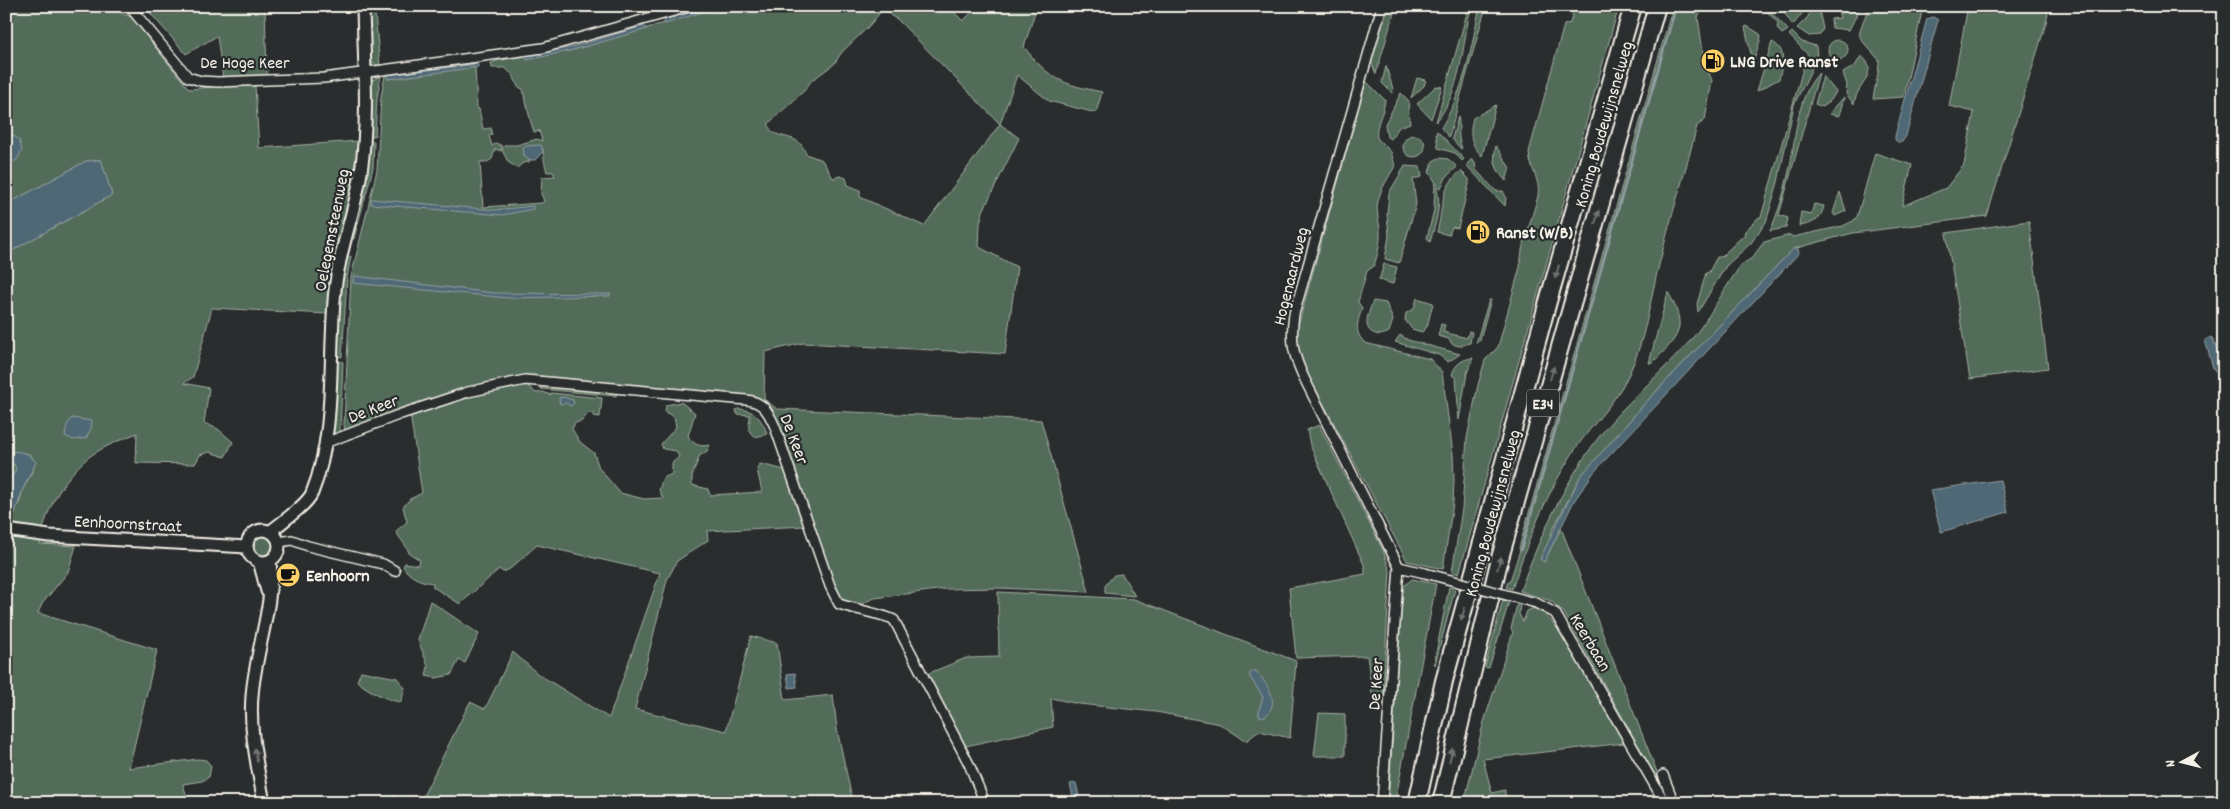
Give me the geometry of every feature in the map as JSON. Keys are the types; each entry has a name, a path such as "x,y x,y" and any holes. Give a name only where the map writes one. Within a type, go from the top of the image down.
{"highway":[{"name":"Koning Boudewijnsnelweg","path":"1417,803 1447,672 1547,305 1633,6"},
{"name":"Koning Boudewijnsnelweg","path":"1441,803 1500,558 1657,6"}],"street":[{"name":"De Hoge Keer","path":"129,6 183,73 194,79 218,82 324,78 543,48 692,6"},
{"name":"Oelegemsteenweg","path":"276,537 311,495 325,443 335,290 342,244 363,156 363,6"},
{"name":"Hogenaardweg","path":"1382,6 1294,314 1291,335 1294,356 1304,380 1399,567"},
{"name":"De Keer","path":"325,443 401,414 468,392 525,380 757,402 769,414 775,427 830,586 839,604 858,611 888,616 894,620 969,764 985,803"},
{"path":"264,561 249,554 247,547 249,538 254,532 264,529 276,537 372,561 395,572"},
{"name":"Eenhoornstraat","path":"6,530 49,536 247,547"},
{"path":"264,561 278,553 276,537"},
{"path":"264,561 268,601 251,698 254,738 264,803"},
{"name":"Keerbaan","path":"1399,567 1536,603 1555,613 1665,803"},
{"name":"De Keer","path":"1382,803 1399,567"},
{"path":"1664,775 1674,803"}],"shaded area":[{"path":"105,6 142,6 131,17"}],"green space":[{"path":"6,6 105,6 131,17 189,89 224,86 217,36 186,54 144,6 265,6 267,77 255,86 259,148 359,141 356,168 333,265 327,314 212,308 193,377 184,383 209,388 204,423 218,429 233,442 225,457 209,452 200,455 195,464 136,463 137,433 94,454 74,471 54,500 42,533 40,544 76,546 68,572 42,604 38,613 157,650 129,768 198,759 206,760 211,766 209,777 202,781 183,784 186,794 181,803 6,803 6,521 19,504 23,489 34,468 33,459 30,454 6,451 6,254 112,195 101,160 86,161 6,205 6,166 12,163 12,132 6,130"},
{"path":"721,6 920,6 926,11 931,6 948,6 963,21 978,6 1030,6 1035,12 1024,47 1033,58 1058,79 1102,92 1096,113 1049,101 1017,75 1000,124 1019,138 983,211 980,223 979,247 1017,267 1005,354 803,343 765,352 764,399 777,409 1041,420 1089,592 998,588 945,589 875,598 867,601 860,608 841,600 837,595 763,402 519,378 536,393 543,392 551,395 551,393 602,398 600,417 593,416 593,413 588,413 582,421 575,423 572,429 580,442 594,453 599,468 620,493 644,499 663,498 659,490 663,478 672,474 672,463 679,457 676,451 663,449 661,444 676,427 674,417 665,412 666,405 681,402 695,413 688,436 697,445 710,445 706,453 700,455 692,476 692,485 708,489 710,495 762,492 757,469 760,464 785,470 805,526 707,531 708,540 677,561 667,580 635,709 726,731 751,636 777,643 785,700 833,695 837,729 853,803 387,803 393,796 406,801 418,795 421,800 470,702 485,709 513,652 538,674 609,718 660,573 537,545 510,569 503,572 499,569 460,604 433,587 433,583 409,574 403,566 405,563 418,565 420,560 409,553 396,531 407,522 403,507 410,499 422,493 410,414 345,433 351,277 377,170 381,97 385,74 478,63 387,75 388,79 475,67 477,108 479,109 483,129 491,128 492,134 489,136 492,146 496,143 502,146 501,151 495,149 492,159 487,162 480,162 483,207 542,203 544,201 541,194 542,177 555,176 553,172 547,172 543,149 541,147 530,158 529,162 523,163 517,168 508,162 502,150 505,145 517,145 537,139 542,141 539,130 534,132 523,89 518,87 513,75 505,68 492,68 491,63 526,56 527,59 573,50","holes":["883,9 886,9 891,16 897,19 1000,124 924,226 860,197 860,190 848,185 846,178 840,176 833,178 822,160 806,154 799,142 772,131 769,123 805,90 811,81 834,64 842,52 869,26"]},
{"path":"1386,6 1396,6 1376,74 1372,64 1372,57"},
{"path":"1469,6 1471,6 1456,82 1444,110 1436,122"},
{"path":"1480,6 1486,6 1449,137 1441,128 1462,83"},
{"path":"1575,6 1619,6 1459,574 1452,572 1462,509 1467,438 1485,360 1498,347 1520,267 1522,250 1538,196 1538,184 1529,152 1564,25 1570,23"},
{"path":"1673,6 1704,6 1698,17 1704,59 1712,81 1705,120 1697,126 1664,244 1644,332 1635,360 1618,394 1576,448 1556,482 1532,534 1512,589 1506,587 1510,581 1520,550 1519,548"},
{"path":"1762,6 1765,6 1788,30 1782,34 1777,29 1778,23"},
{"path":"1786,6 1808,6 1793,25 1785,14"},
{"path":"1813,6 1818,6 1823,29 1819,35 1809,36 1797,28 1808,17"},
{"path":"1837,6 1861,6 1849,30 1832,28 1831,19 1840,18"},
{"path":"1869,6 1923,6 1904,97 1873,99 1879,60 1860,36"},
{"path":"1968,6 2049,6 2046,23 1987,216 1853,233 1793,249 1647,401 1580,477 1552,531 1544,562 1561,528 1659,777 1657,779 1564,613 1551,601 1520,591 1529,567 1561,496 1603,431 1690,341 1704,323 1741,265 1752,258 1764,242 1790,235 1793,237 1843,226 1853,221 1857,217 1875,153 1912,165 1902,206 1946,188 1964,165 1974,112 1949,106"},
{"path":"368,13 375,14 380,66 369,62"},
{"path":"1747,26 1760,34 1761,37 1754,60 1752,59 1745,27"},
{"path":"1792,32 1802,42 1816,46 1817,57 1820,63 1817,64 1789,35"},
{"path":"1834,40 1842,40 1848,46 1848,54 1842,60 1834,60 1828,54 1828,46"},
{"path":"1772,42 1780,49 1783,58 1779,79 1757,91"},
{"path":"1861,56 1866,60 1869,69 1854,104 1846,94 1847,85 1843,73 1855,66"},
{"path":"1806,58 1813,66 1794,105 1778,182 1766,222 1751,243 1726,266 1698,312 1697,304 1706,273 1709,272 1717,257 1721,257 1761,217"},
{"path":"1386,66 1393,89 1392,93 1382,83"},
{"path":"1819,73 1779,215 1788,218 1786,228 1770,231 1783,196 1805,95"},
{"path":"381,75 377,99 375,136 368,135 371,81"},
{"path":"1823,76 1836,92 1823,107 1815,104"},
{"path":"1417,78 1426,80 1424,86 1411,98"},
{"path":"1366,81 1385,100 1377,128 1377,138 1391,152 1395,166 1379,196 1377,210 1380,232 1379,244 1374,266 1367,271 1358,302 1362,308 1358,322 1358,331 1365,343 1430,359 1442,372 1453,454 1454,480 1453,503 1443,569 1407,561 1304,367 1298,349 1296,333"},
{"path":"1436,86 1442,87 1431,119 1417,104"},
{"path":"1401,93 1409,101 1410,123 1399,127 1391,139 1387,137 1385,124"},
{"path":"1844,97 1839,116 1829,114"},
{"path":"1496,105 1482,156 1473,143 1471,129 1473,118"},
{"path":"1458,117 1459,140 1461,149 1452,139"},
{"path":"1437,131 1464,159 1462,161 1455,153 1438,148"},
{"path":"1414,135 1422,138 1425,146 1422,154 1414,157 1406,154 1403,146 1406,138"},
{"path":"369,141 374,141 373,168 354,239 352,239 350,236"},
{"path":"1496,146 1510,168 1506,181 1496,165 1494,156"},
{"path":"1439,158 1448,159 1457,167 1447,176 1440,189 1429,172 1433,161"},
{"path":"1472,159 1476,170 1496,191 1503,191 1506,197 1505,206 1466,165"},
{"path":"1405,166 1420,167 1422,177 1413,179 1416,204 1399,263 1385,259 1389,236 1387,214 1389,193"},
{"path":"1461,171 1469,179 1469,184 1458,228 1452,227 1449,235 1437,232 1443,198 1449,184"},
{"path":"1435,183 1439,205 1430,242 1427,238 1434,210"},
{"path":"1840,192 1846,211 1835,216 1833,213"},
{"path":"1814,204 1824,206 1821,215 1808,224 1799,226 1801,212 1811,214"},
{"path":"2029,221 2048,368 1970,379 1946,233"},
{"path":"351,256 347,278 342,357 336,356 338,318 344,260"},
{"path":"1384,264 1397,267 1393,284 1379,280"},
{"path":"1668,292 1678,314 1678,331 1669,346 1652,363 1649,363"},
{"path":"1417,298 1433,303 1427,327 1422,332 1412,329 1405,320 1406,313 1414,309"},
{"path":"1489,300 1491,300 1481,340 1476,343"},
{"path":"1373,301 1386,303 1393,320 1389,332 1385,334 1375,334 1369,330 1367,318"},
{"path":"1441,324 1445,325 1443,332 1467,338 1469,331 1472,332 1470,343 1459,346 1452,344 1449,339 1438,336"},
{"path":"1400,335 1408,340 1460,354 1448,362 1439,355 1395,342"},
{"path":"1473,358 1467,373 1459,420 1456,378 1452,375 1460,363"},
{"path":"336,360 343,362 340,433 336,435 331,429"},
{"path":"541,386 617,392 616,396 541,389"},
{"path":"736,410 749,411 757,416 767,434 755,437 750,432 750,415 737,414"},
{"path":"1319,425 1383,550 1390,571 1383,696 1372,694 1367,656 1296,658 1289,588 1365,574 1365,567 1310,445 1307,430"},
{"path":"6,464 14,464 16,469 6,490 6,478 9,474"},
{"path":"262,535 267,536 273,542 273,552 267,558 262,559 257,558 251,552 250,547 251,542 257,536"},
{"path":"1122,574 1135,596 1105,593 1105,586 1114,575"},
{"path":"1412,579 1436,584 1395,803 1388,803 1403,587"},
{"path":"1449,587 1455,589 1435,665 1434,663"},
{"path":"998,592 1134,599 1296,661 1290,738 1259,731 1246,741 1220,724 1156,712 1079,704 1051,698 1053,727 961,747 922,676 966,658 999,657"},
{"path":"1503,600 1509,602 1489,668 1485,667"},
{"path":"430,601 479,634 465,663 459,660 451,675 436,678 426,676 428,666 418,640"},
{"path":"1517,604 1520,604 1519,614 1523,622 1527,611 1534,608 1545,614 1558,629 1625,743 1483,759 1492,793 1505,790 1505,803 1464,803 1483,725 1513,632 1511,629"},
{"path":"361,671 397,678 405,688 401,702 384,697 357,681"},
{"path":"1319,713 1345,714 1345,756 1314,756"}],"water":[{"path":"709,6 721,6 665,24 664,20"},
{"path":"1933,17 1938,20 1906,136 1902,142 1898,142 1895,140 1895,136 1927,19"},
{"path":"644,26 647,29 573,50 527,60 526,56 573,47"},
{"path":"478,64 478,67 388,79 387,75"},
{"path":"6,130 19,140 22,150 17,160 6,166"},
{"path":"541,145 543,152 535,160 528,160 524,156 523,148"},
{"path":"101,160 112,195 6,254 6,205 86,161"},
{"path":"371,199 495,210 533,206 533,209 502,215 371,204"},
{"path":"1793,249 1798,249 1799,253 1594,472 1574,501 1544,562 1540,559 1580,477 1647,401"},
{"path":"354,276 493,293 610,294 610,296 508,298 353,283"},
{"path":"2211,337 2222,363 2221,371 2215,371 2213,368 2205,340"},
{"path":"563,397 573,400 574,403 571,406 566,403 560,404 559,398"},
{"path":"72,418 92,421 91,429 86,438 74,440 65,436 67,425"},
{"path":"6,451 23,452 36,462 23,489 15,513 6,521 6,490 16,469 14,464 6,464"},
{"path":"2000,480 2008,512 1941,532 1930,490"},
{"path":"1256,671 1263,680 1272,696 1272,707 1265,716 1259,716 1263,697 1250,677 1250,673"},
{"path":"795,673 797,687 789,688 787,674"},
{"path":"1076,783 1080,800 1074,801 1070,784"}],"waterway":[{"path":"1521,550 1676,6"}],"place":[{"name":"LNG Drive Ranst","path":"1713,61"},
{"name":"Ranst (W/B)","path":"1478,232"},
{"name":"Eenhoorn","path":"288,575"}]}
